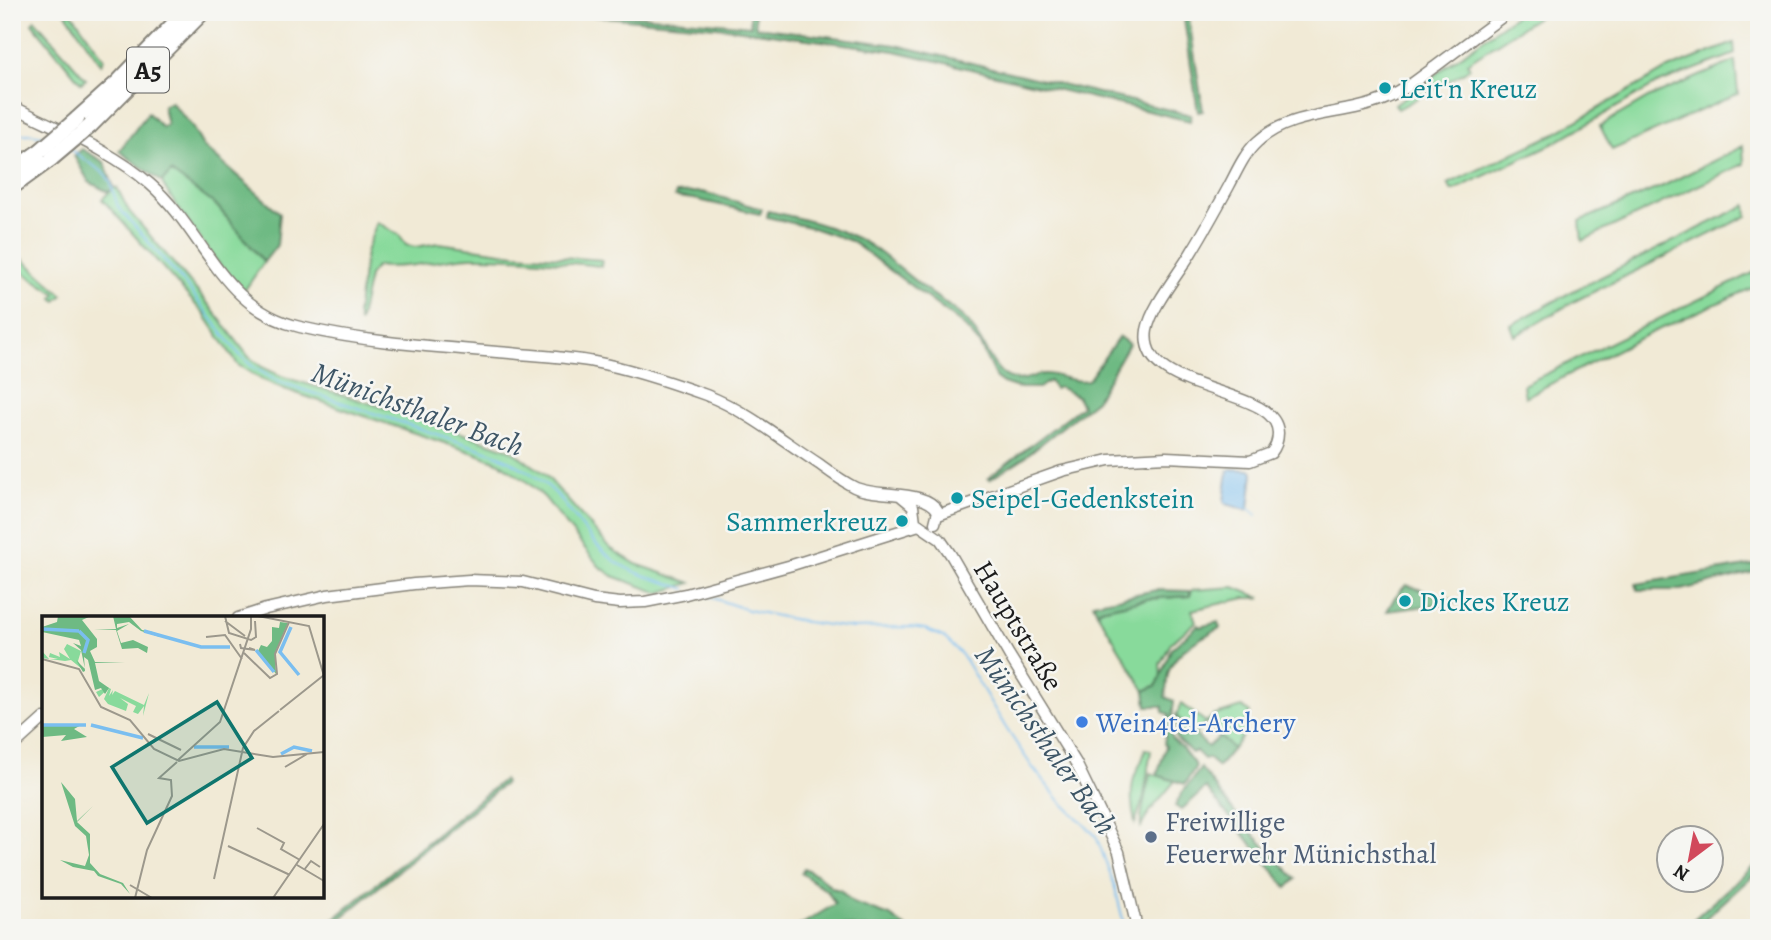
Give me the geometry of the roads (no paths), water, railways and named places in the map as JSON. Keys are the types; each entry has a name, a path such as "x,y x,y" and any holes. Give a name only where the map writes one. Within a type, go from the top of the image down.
{"highway":[{"name":"A5","path":"84,123 185,12"},
{"name":"A5","path":"12,187 203,12"},
{"name":"A5","path":"12,171 46,154"}],"street":[{"path":"245,616 327,595 469,580 523,582 594,600 645,602 686,594 802,562 898,530 929,523 957,508 1062,471 1109,460 1166,457 1250,461 1259,459 1271,453 1278,436 1278,426 1270,414 1253,404 1182,379 1170,372 1155,357 1147,338 1147,328 1153,315 1191,254 1248,151 1256,142 1294,121 1373,103 1397,94 1508,12"},
{"path":"12,106 86,142 150,184 173,208 230,286 252,306 274,319 319,331 382,340 577,359 614,366 730,405 855,488 957,508"},
{"path":"895,495 906,499 914,512 929,523"},
{"path":"898,530 918,505 930,503"},
{"path":"929,523 930,503"},
{"name":"Hauptstraße","path":"929,523 975,593 1093,795 1119,852 1138,928"},
{"path":"12,747 42,720"}],"water":[{"path":"1252,470 1249,508 1246,510 1224,501 1228,471"}],"waterway":[{"name":"Münichsthaler Bach","path":"12,134 47,137"},
{"name":"Münichsthaler Bach","path":"70,149 104,173 110,181 118,207 185,284 238,353 253,367 277,381 493,453 511,462 550,488 591,538 615,561 640,574 686,589"},
{"path":"1247,507 1257,515"},
{"name":"Münichsthaler Bach","path":"701,594 748,610 806,622 852,628 910,627 925,629 945,638 962,655 1033,768 1060,801 1096,836 1114,884 1125,928"}],"place":[{"name":"Leit'n Kreuz","path":"1385,88"},
{"name":"Seipel-Gedenkstein","path":"957,498"},
{"name":"Sammerkreuz","path":"902,521"},
{"name":"Dickes Kreuz","path":"1405,601"},
{"name":"Wein4tel-Archery","path":"1082,722"},
{"name":"Freiwillige Feuerwehr Münichsthal","path":"1151,837"}]}
